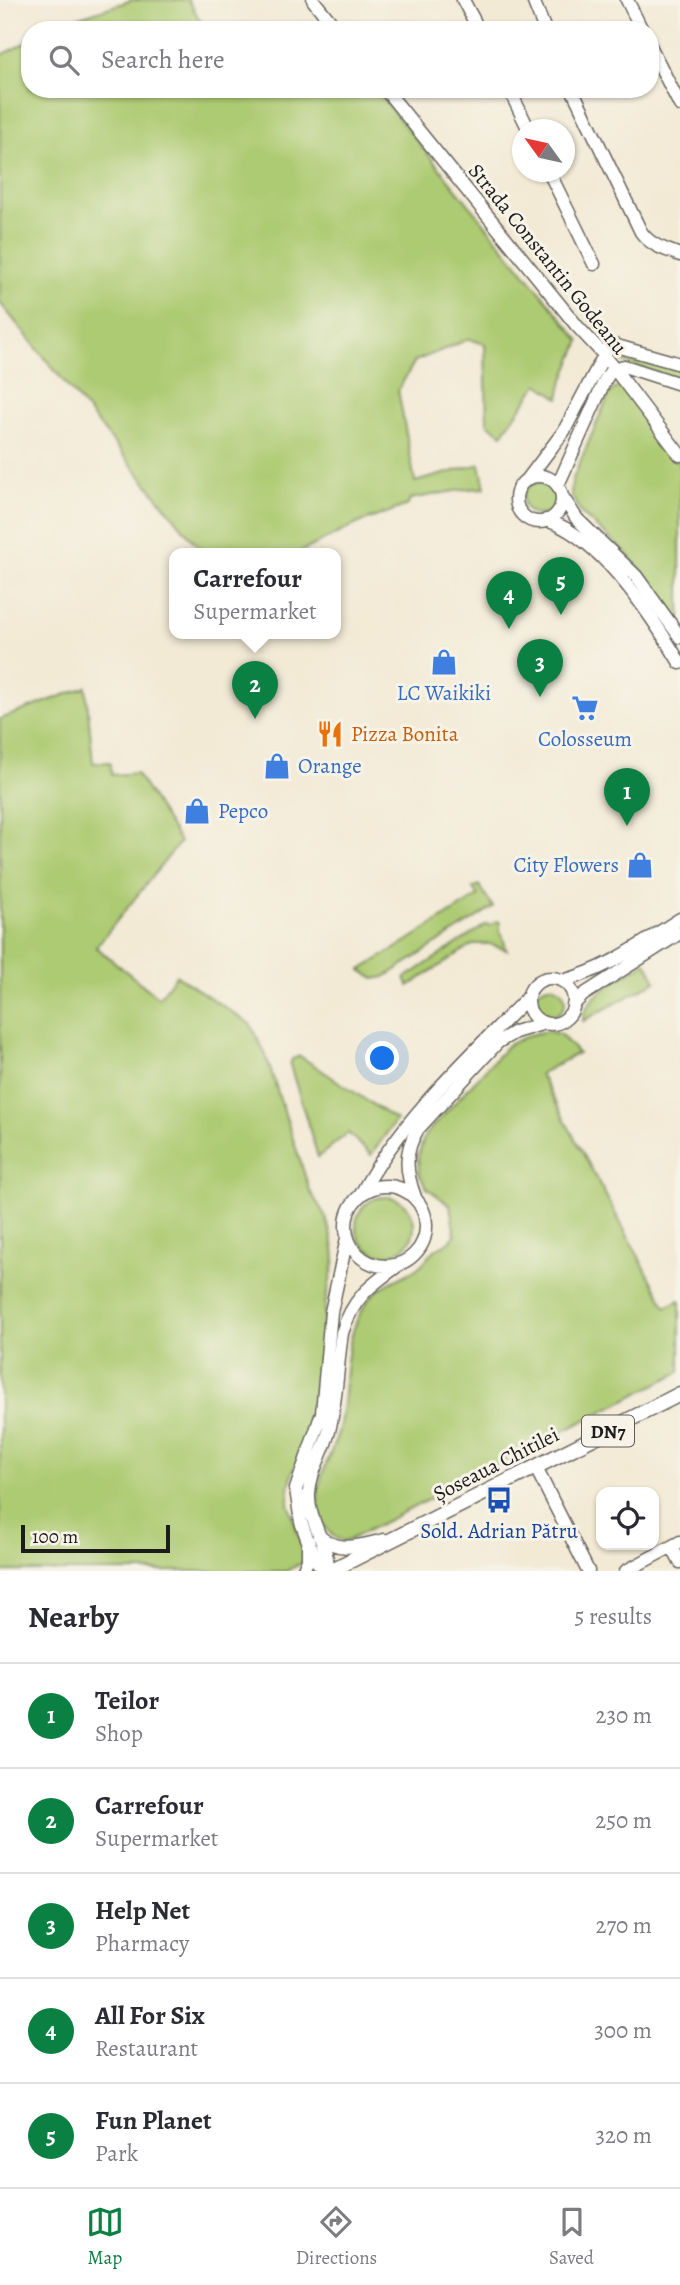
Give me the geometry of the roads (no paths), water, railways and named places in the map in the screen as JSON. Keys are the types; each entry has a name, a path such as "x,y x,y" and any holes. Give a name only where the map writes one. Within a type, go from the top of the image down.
{"main road":[{"name":"Șoseaua Chitilei","path":"328,1571 680,1394"}],"street":[{"path":"313,0 330,21"},
{"path":"463,0 474,21"},
{"path":"533,0 541,21"},
{"path":"627,0 638,21"},
{"path":"659,64 680,105"},
{"name":"Strada Constantin Godeanu","path":"392,98 577,326 604,355 612,369 680,455"},
{"path":"515,98 524,119"},
{"path":"576,98 641,232 657,247 680,255"},
{"path":"554,182 594,264"},
{"path":"680,364 613,343 609,346 565,431 517,493 519,510 523,515 534,521 546,520 574,534 621,578 680,663"},
{"path":"546,520 556,513 562,502 560,490 612,369 624,366 680,384"},
{"path":"527,480 547,477 560,490 577,519 636,576 680,637"},
{"path":"562,981 604,967 680,919"},
{"path":"573,1005 583,995 680,933"},
{"path":"328,1571 318,1563 309,1506 311,1478 328,1434 346,1321 357,1299 369,1286 411,1257 420,1247 425,1235 426,1222 409,1180 407,1160 413,1137 498,1042 515,1031 560,1022 570,1014 573,1005 572,991 562,981 554,978 543,979 534,985 528,997 408,1123 348,1210 345,1227 352,1248 368,1262 389,1266 400,1264"},
{"path":"528,997 530,1010 538,1020 545,1023"},
{"path":"361,1194 383,1185 406,1190 415,1198"},
{"path":"303,1571 314,1538 296,1500 296,1489 321,1413 331,1312 347,1238"},
{"path":"536,1468 589,1571"},
{"path":"314,1538 345,1548 396,1537"},
{"path":"626,1571 676,1545 680,1562"}],"place":[{"name":"Fun Planet","path":"561,615"},
{"name":"All For Six","path":"509,629"},
{"name":"LC Waikiki","path":"444,662"},
{"name":"Help Net","path":"540,697"},
{"name":"Colosseum","path":"585,708"},
{"name":"Carrefour","path":"255,719"},
{"name":"Pizza Bonita","path":"330,734"},
{"name":"Orange","path":"277,766"},
{"name":"Pepco","path":"197,811"},
{"name":"Teilor","path":"627,826"},
{"name":"City Flowers","path":"640,865"},
{"name":"Sold. Adrian Pătru","path":"499,1500"}]}
